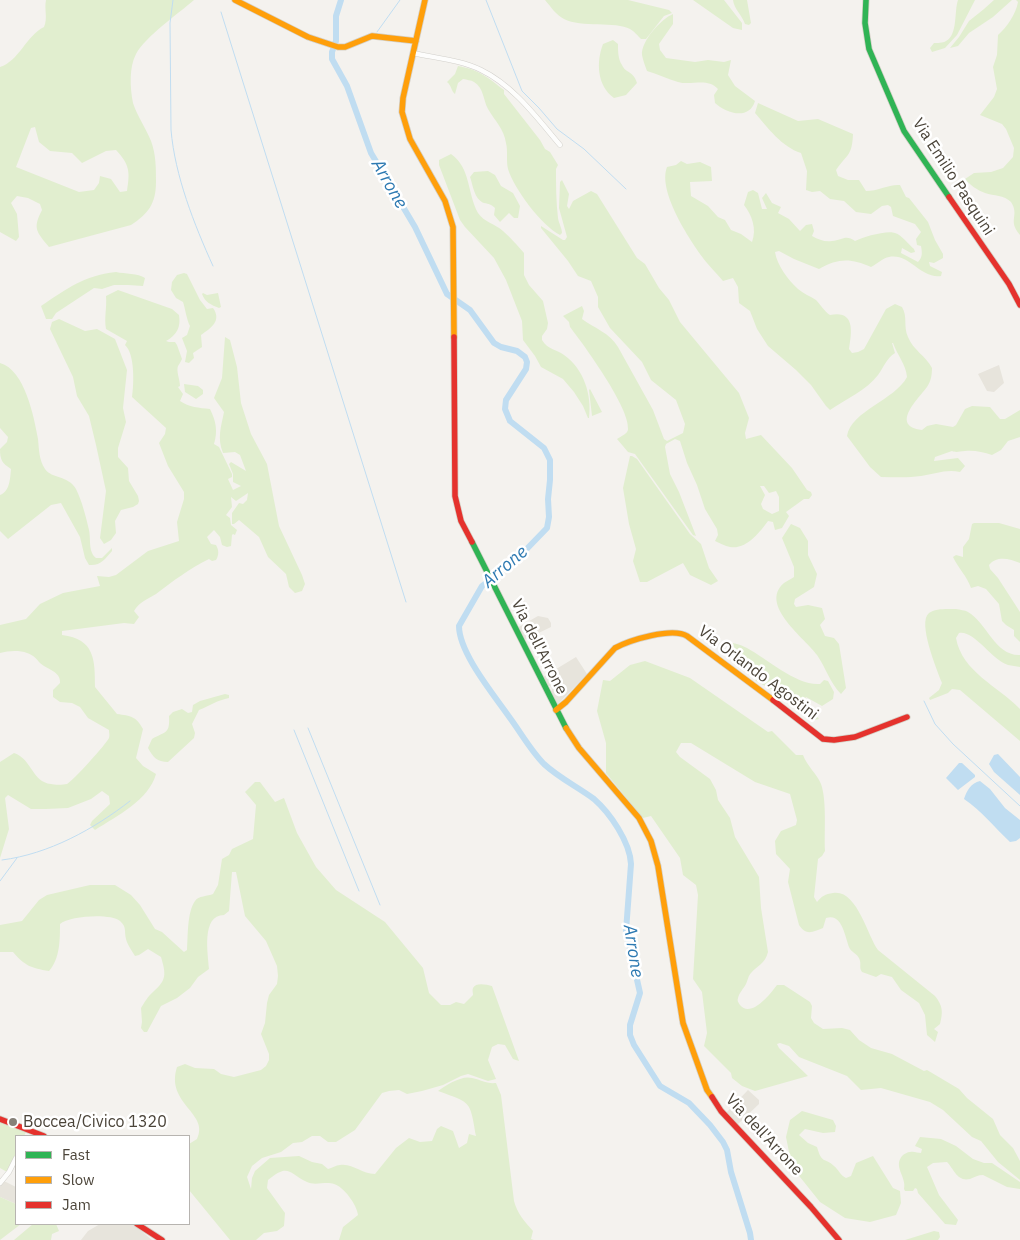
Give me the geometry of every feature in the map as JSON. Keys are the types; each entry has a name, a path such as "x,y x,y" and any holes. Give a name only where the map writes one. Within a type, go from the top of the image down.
{"street":[{"path":"235,0 308,37 338,47 344,47 375,36 416,41"},
{"name":"Via dell'Arrone","path":"425,0 403,98 402,114 407,133 444,199 450,216 455,243 455,496 461,521 556,710 579,748 636,814 651,841 658,866 683,1023 707,1090 721,1111 811,1207 839,1240"},
{"name":"Via Emilio Pasquini","path":"866,0 865,23 869,49 904,131 1009,284 1020,305"},
{"path":"413,54 462,64 482,71 499,81 514,94 560,145"},
{"name":"Via Orlando Agostini","path":"556,710 566,702 615,648 623,644 676,632 687,636 789,712 823,740 847,739 907,716"},
{"path":"0,1119 28,1133"},
{"path":"0,1183 9,1172 15,1160"},
{"path":"139,1225 162,1240"}],"shaded area":[{"path":"999,365 1004,383 994,392 987,391 978,374"},
{"path":"538,616 548,618 551,627 524,640 517,628"},
{"path":"576,657 587,674 557,705 551,692 552,689 550,686 547,686 543,677"},
{"path":"748,1090 759,1100 759,1104 737,1125 726,1113"},
{"path":"4,1181 15,1186 15,1204 0,1197 0,1186"},
{"path":"98,1225 134,1225 152,1240 81,1240 88,1231"}],"green space":[{"path":"46,0 194,0 147,40 136,54 132,65 133,103 147,131 155,156 156,190 150,208 131,225 49,247 37,230 37,222 42,210 40,204 28,198 17,196 11,203 17,214 19,237 16,241 0,232 0,67 7,64 18,54 32,36 44,27","holes":["35,127 39,142 50,151 72,153 82,163 106,151 116,150 128,169 127,191 120,192 111,179 100,176 99,183 94,190 79,192 16,167 31,128"]},
{"path":"545,0 628,0 669,10 672,13 664,16 646,39 641,39 631,30 616,25 571,22 556,13"},
{"path":"693,0 724,0 742,23 742,30 733,28"},
{"path":"733,0 747,0 751,23 749,25 745,24"},
{"path":"958,0 975,0 957,35 945,48 932,52 930,48 934,43 945,42 952,34"},
{"path":"994,0 1012,0 993,17 969,33 958,46 950,48 969,21"},
{"path":"1016,0 1020,0 1020,235 1014,225 1014,211 1011,202 1002,197 979,190 965,179 974,173 991,172 1003,168 1013,157 1014,148 1006,129 1002,124 980,115 994,97 997,89 993,67 997,55 998,35 1013,16 1018,2"},
{"path":"673,14 673,24 659,44 660,50 666,58 695,62 708,60 724,62 731,60 728,75 735,86 755,101 748,111 737,113 720,107 715,103 714,95 718,89 709,83 683,83 647,71 642,55 645,43 658,25"},
{"path":"613,40 618,44 618,55 621,63 625,70 634,76 637,83 626,95 614,98 604,87 599,66 603,44"},
{"path":"458,66 478,72 504,90 504,94 545,149 550,152 558,165 556,169 556,193 558,218 562,231 560,235 545,224 537,215 522,196 511,177 507,163 505,138 488,109 480,87 473,81 463,79 458,83 455,94 447,82 455,74"},
{"path":"758,103 798,121 818,119 853,134 850,151 836,170 838,176 848,180 859,180 866,191 900,185 906,197 909,198 928,222 943,254 943,258 934,263 929,262 930,266 942,272 941,276 934,276 896,257 889,257 871,267 845,260 819,269 779,251 775,252 778,262 787,277 798,289 816,300 830,315 838,314 848,319 851,329 849,349 852,353 864,349 886,309 895,304 902,307 910,342 932,368 928,385 909,411 907,418 908,423 912,427 922,430 927,426 936,424 953,427 965,409 972,406 990,407 1000,419 1005,419 1020,410 1020,437 1008,441 1001,450 992,455 975,451 952,451 935,457 934,461 958,458 965,466 960,472 945,471 911,477 881,477 870,467 847,436 850,427 856,419 893,392 907,377 905,368 893,343 895,353 887,360 873,380 862,390 830,410 811,385 768,346 757,329 750,311 739,303 738,287 733,278 723,281 707,263 685,231 671,203 667,190 665,178 667,167 676,165 681,161 687,164 700,162 711,167 712,181 690,182 691,196 708,206 718,217 725,220 731,230 752,242 753,222 744,205 748,192 753,190 758,193 762,209 767,209 762,198 766,193 772,203 781,207 778,213 789,219 800,231 806,225 812,224 814,231 812,236 822,240 832,241 846,238 855,241 891,232 903,238 915,252 911,253 902,248 901,253 918,262 922,250 921,246 917,245 916,239 921,232 915,224 893,216 891,207 888,205 882,206 871,214 856,212 844,201 830,199 820,191 812,192 806,190 807,171 801,153 782,142 765,125 755,113"},
{"path":"451,154 462,166 478,213 483,219 503,231 524,253 524,275 529,285 543,301 548,323 542,340 547,346 571,361 577,368 588,392 589,418 574,392 563,379 541,367 523,340 522,321 506,280 494,258 460,220 439,165 439,160"},
{"path":"488,171 495,175 501,186 513,193 520,206 518,218 514,218 509,213 500,222 494,215 495,208 481,201 474,192 470,177 474,172"},
{"path":"562,180 569,194 567,206 569,209 573,201 591,191 597,194 637,258 645,264 659,288 669,300 680,322 739,393 749,418 745,433 746,439 761,435 792,468 807,490 811,492 812,495 809,499 804,499 786,512 789,516 782,528 775,530 773,522 768,521 752,539 742,546 728,547 715,541 718,535 717,529 705,509 680,441 675,439 666,444 665,447 670,474 696,536 693,535 635,454 628,452 617,439 628,431 627,419 622,407 605,377 570,327 569,322 563,316 582,306 584,311 582,319 615,342 653,410 664,439 667,441 683,433 685,424 676,400 651,380 642,362 610,328 598,307 598,297 591,281 578,276 541,228 541,226 563,240 567,237 559,208 560,182","holes":["760,486 764,486 769,493 776,491 779,497 779,511 772,514 763,509 761,504 765,495"]},
{"path":"116,272 142,276 145,278 143,286 114,285 102,289 94,288 56,313 52,319 46,319 41,306 68,288 85,280 94,276"},
{"path":"187,274 200,300 207,309 213,308 216,317 212,327 201,335 202,347 193,353 194,358 189,363 185,362 187,351 182,338 187,335 190,326 183,302 176,298 171,290 172,282 177,275"},
{"path":"118,290 172,309 179,315 177,330 166,341 175,342 182,359 178,366 180,386 178,387 183,394 180,401 198,408 210,409 216,426 214,444 219,447 232,474 232,477 228,479 233,490 241,486 233,482 233,474 229,464 231,462 246,471 240,455 235,452 223,453 220,437 224,412 214,398 222,378 225,337 230,340 237,367 241,403 251,434 267,464 279,526 305,584 302,591 295,593 289,587 286,574 268,557 259,537 239,520 232,524 232,513 239,503 243,504 247,500 248,493 236,501 231,497 232,507 226,515 230,518 231,525 237,530 235,535 232,535 231,546 222,545 220,537 214,530 207,537 211,544 217,547 218,554 216,560 212,561 209,559 195,567 141,603 134,611 139,617 134,624 124,623 62,631 62,635 81,641 91,652 95,687 117,714 133,717 138,721 143,729 136,758 143,766 156,774 147,792 122,813 95,830 90,825 92,821 110,804 109,796 102,791 91,799 68,808 46,809 31,809 8,795 5,798 9,829 0,858 0,762 14,753 25,760 36,775 45,782 54,785 67,784 107,741 109,730 88,718 80,707 72,703 60,702 53,697 53,690 60,683 60,679 53,671 42,665 34,657 21,651 0,653 0,625 26,619 40,604 63,593 100,586 97,576 109,577 116,575 148,551 179,541 177,522 184,499 184,492 168,466 159,443 165,434 166,428 132,397 133,369 131,355 125,345 127,341 106,329 106,296"},
{"path":"203,293 207,295 218,293 221,307 213,306 209,303 203,297"},
{"path":"59,319 85,331 97,329 115,339 127,370 123,408 126,422 118,448 118,457 128,468 129,481 139,501 133,507 121,510 115,521 116,533 111,540 104,544 100,538 106,491 89,416 77,396 73,377 50,329 52,322"},
{"path":"0,363 9,367 16,375 27,395 43,466 48,472 69,481 76,489 85,514 93,555 96,558 102,558 112,548 112,551 100,563 89,565 85,558 80,537 61,503 51,505 8,539 0,531 0,495 8,488 11,469 2,461 0,453 0,449 7,442 8,437 0,428"},
{"path":"184,384 198,386 203,390 203,394 196,399 185,392"},
{"path":"589,390 602,412 592,416"},
{"path":"630,456 637,459 690,534 701,544 709,568 718,581 711,585 690,575 683,563 647,582 640,582 633,561 636,549 629,524 623,488"},
{"path":"999,523 1020,529 1020,563 1008,559 1000,559 989,565 1020,612 1020,642 1014,636 1014,630 1002,621 999,604 986,589 978,586 971,588 953,557 956,555 963,557 963,547 969,539 972,524"},
{"path":"791,524 800,528 808,541 808,555 817,574 814,587 795,599 794,604 796,607 808,605 822,608 825,619 820,625 825,636 834,638 839,644 846,688 841,694 817,655 780,611 777,601 778,592 784,583 794,577 794,567 782,538"},
{"path":"956,609 967,611 975,617 1004,650 1011,654 1020,655 1020,667 1008,665 971,636 959,633 956,638 965,660 973,669 1020,709 1020,741 960,690 952,689 948,693 930,700 929,698 939,690 942,683 929,646 925,626 926,618 929,613 935,610"},
{"path":"724,641 744,647 802,681 820,684 824,680 828,681 834,692 833,699 822,706 806,697 803,702 819,719 814,720 783,696 756,681"},
{"path":"645,661 690,678 768,732 772,731 796,755 803,755 821,784 824,799 825,851 818,859 814,897 817,902 820,898 833,893 849,898 855,905 878,950 935,996 940,1003 942,1013 940,1024 934,1029 938,1032 935,1042 927,1035 925,1015 919,1003 901,990 892,977 881,974 876,977 862,972 859,959 850,949 840,923 836,919 832,917 826,918 823,928 813,932 804,931 799,925 788,882 790,869 776,854 775,841 781,831 796,825 797,820 790,794 755,782 691,743 681,743 676,752 710,779 716,790 718,800 730,818 735,837 759,877 761,908 768,952 763,962 749,975 739,996 738,1001 740,1005 750,1009 755,1007 766,999 777,985 784,985 810,1002 812,1006 811,1018 814,1023 823,1029 842,1028 850,1030 859,1040 871,1048 892,1054 924,1071 927,1070 959,1089 993,1119 1000,1135 1013,1148 1020,1161 1020,1180 998,1162 981,1141 972,1137 943,1110 930,1102 881,1088 861,1090 847,1076 799,1057 789,1046 780,1043 777,1044 779,1048 808,1076 755,1091 742,1086 732,1078 731,1073 704,1046 707,1033 702,992 693,979 698,895 696,885 683,875 680,858 651,816 643,818 606,773 606,743 597,711 603,680 610,681 630,665"},
{"path":"225,694 229,695 229,698 199,710 192,724 195,733 194,738 168,762 158,760 154,756 148,748 152,739 168,729 169,716 173,712 182,709 188,713 192,712 193,705 200,701"},
{"path":"255,782 260,782 275,802 284,798 297,833 316,867 336,890 385,922 423,968 429,993 441,1005 450,1005 456,1002 464,1004 473,995 474,986 482,984 492,986 519,1061 513,1059 505,1045 498,1044 492,1047 488,1060 496,1079 488,1081 468,1074 443,1085 422,1091 407,1094 399,1090 382,1093 355,1130 336,1142 328,1142 320,1136 312,1136 302,1142 293,1143 281,1152 262,1158 252,1166 247,1177 251,1189 255,1171 270,1158 299,1156 322,1164 328,1169 337,1165 345,1165 375,1174 396,1148 409,1138 420,1142 432,1141 437,1129 441,1126 453,1131 459,1148 467,1143 469,1134 476,1136 470,1109 463,1101 438,1091 450,1083 468,1077 496,1083 501,1095 514,1201 524,1221 533,1231 531,1239 534,1240 339,1240 343,1227 358,1215 349,1197 334,1184 310,1183 285,1171 268,1180 267,1188 285,1213 284,1226 277,1231 264,1233 256,1240 230,1240 190,1191 190,1143 197,1139 199,1130 198,1122 181,1099 177,1090 175,1080 177,1067 185,1064 195,1068 214,1069 221,1074 234,1077 261,1070 269,1060 269,1054 261,1034 265,1023 269,995 277,984 277,966 266,941 245,916 236,872 232,872 229,911 212,921 209,928 207,945 209,969 198,977 190,988 177,998 161,1006 147,1032 144,1032 141,1028 141,1008 163,980 163,963 161,957 148,949 135,956 127,943 124,927 120,921 108,917 90,916 72,919 60,924 57,955 49,971 29,966 13,952 0,952 0,925 22,921 39,900 47,895 90,885 115,885 131,895 140,905 155,929 162,932 184,952 187,950 189,918 196,899 213,894 218,885 222,859 229,855 232,849 253,839 256,805 245,792"},
{"path":"802,1111 833,1120 836,1126 835,1132 823,1133 805,1129 799,1135 808,1143 817,1147 822,1159 831,1163 844,1177 851,1176 856,1163 873,1156 893,1188 900,1191 901,1203 896,1215 870,1222 845,1218 820,1202 792,1167 786,1137 790,1120"},
{"path":"0,1122 26,1132 24,1135 15,1135 15,1155 7,1172 0,1168"},
{"path":"920,1137 941,1139 956,1146 973,1159 984,1163 992,1163 1020,1182 1020,1189 1007,1187 983,1175 962,1179 947,1162 933,1163 927,1167 939,1195 958,1220 956,1225 945,1224 918,1193 917,1189 905,1191 904,1189 904,1180 899,1167 900,1159 908,1152 921,1153 922,1149 915,1146"},
{"path":"0,1197 15,1204 15,1225 20,1225 0,1240"},
{"path":"32,1225 56,1225 59,1231 52,1234 51,1240 14,1240"},
{"path":"934,1231 939,1232 940,1237 938,1240 905,1240"}],"water":[{"path":"998,754 1020,777 1020,795 994,772 989,764 994,755"},
{"path":"959,763 962,763 975,777 958,790 946,778"},
{"path":"980,781 990,789 1005,808 1020,820 1020,838 1016,841 1010,842 964,799 970,787"}],"waterway":[{"path":"173,0 170,23 171,130 173,147 186,200 213,266"},
{"name":"Arrone","path":"341,0 336,16 336,41 332,52 332,59 347,86 371,153 415,227 447,294 470,310 494,343 517,351 525,357 527,362 526,369 506,400 505,409 510,421 544,448 550,460 549,517 547,528 518,558 482,586 459,626 461,637 478,674 535,753 550,769 594,799 606,812 623,837 630,855 631,864 626,931 640,993 630,1025 630,1035 634,1045 660,1086 689,1103 723,1142 727,1150 731,1172 751,1240"},
{"path":"377,32 400,0"},
{"path":"486,0 522,91 557,129 584,149 626,189"},
{"path":"221,12 406,602"},
{"path":"924,701 935,724 953,744 1020,806"},
{"path":"308,728 380,905"},
{"path":"294,730 359,891"},
{"path":"2,860 37,852 70,839 130,801"},
{"path":"0,881 17,858"}],"traffic: fast":[{"path":"866,0 865,23 869,49 904,131 949,197"},
{"path":"472,542 566,728"}],"traffic: slow":[{"path":"235,0 308,37 338,47 345,47 372,36 416,41"},
{"path":"425,0 403,98 402,112 410,139 445,201 453,227 454,337"},
{"path":"556,710 566,702 615,648 640,638 672,633 687,636 773,700"},
{"path":"566,728 579,748 639,818 651,841 658,866 683,1023 707,1090 712,1097"}],"traffic: jam":[{"path":"949,197 1009,284 1020,305"},
{"path":"454,337 455,496 461,521 472,542"},
{"path":"773,700 823,739 834,740 855,737 907,717"},
{"path":"712,1097 721,1111 811,1207 839,1240"},
{"path":"0,1119 41,1135"},
{"path":"139,1225 162,1240"}],"place":[{"name":"Boccea/Civico 1320","path":"13,1122"}]}
